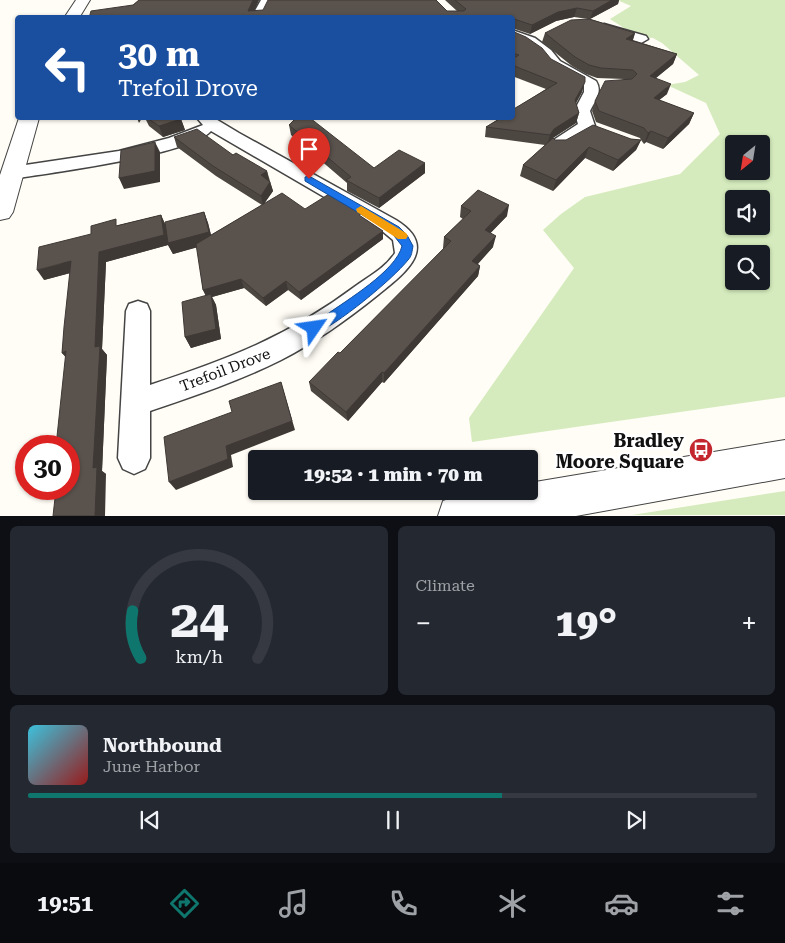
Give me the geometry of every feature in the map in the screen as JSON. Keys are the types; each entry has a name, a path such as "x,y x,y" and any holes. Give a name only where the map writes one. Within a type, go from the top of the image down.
{"street":[{"path":"73,15 83,0"},
{"path":"258,15 266,0"},
{"path":"593,24 641,39"},
{"path":"530,41 546,33"},
{"path":"515,35 530,41 546,53 555,64 591,84 607,84"},
{"path":"586,126 582,110 592,92 591,84"},
{"path":"0,212 28,120"},
{"name":"Trefoil Drove","path":"12,173 120,156 174,142 209,122 339,196 395,230 403,238 407,246 407,252 401,262 386,277 328,321 281,347 228,371 135,403"},
{"path":"586,126 605,133"},
{"path":"558,145 586,126"},
{"path":"134,458 138,311"},
{"path":"458,516 785,459"}],"green space":[{"path":"617,0 785,0 785,397 472,442 469,418 574,268 543,230 585,197 680,174 720,134 706,103 667,85 685,82 699,75 662,43 653,38 638,37 610,19 631,6"},
{"path":"785,491 785,515 632,515"}],"building":[{"path":"139,0 253,0 248,11 263,10 268,0 436,0 447,11 464,11 466,9 455,0 612,0 593,11 577,8 558,12 532,25 515,19 515,15 90,15 91,11 133,5"},
{"path":"589,19 635,33 626,39 677,54 650,76 671,84 654,98 694,113 668,138 651,131 648,133 644,128 599,111 595,101 605,81 632,79 637,74 633,70 601,68 589,65 575,57 545,33 571,20"},
{"path":"515,32 542,48 551,59 585,77 585,82 575,100 579,113 554,129 550,135 486,127 498,120 515,120 515,108 557,83 515,66 515,57 519,55 515,54"},
{"path":"150,120 178,120 159,126"},
{"path":"294,120 313,120 374,168 399,150 425,163 379,198 346,180 351,177 289,125"},
{"path":"593,125 631,139 641,140 618,160 589,147 556,180 523,165 553,138 555,140 566,140"},
{"path":"197,129 233,155 236,153 267,171 261,175 270,182 261,196 213,166 174,137"},
{"path":"155,142 155,171 119,178 121,150"},
{"path":"478,190 509,205 485,230 496,236 472,261 480,266 384,373 382,372 346,412 309,382 451,241 444,237 471,211 461,206"},
{"path":"282,193 305,209 329,194 362,213 359,215 383,231 299,292 286,281 263,298 241,279 203,290 196,244"},
{"path":"204,212 209,232 168,243 165,222"},
{"path":"161,215 164,235 99,252 95,347 100,346 93,468 97,467 95,516 53,516 55,500 80,500 80,435 57,435 66,351 62,353 71,261 37,270 39,247 91,234 91,226 116,219 116,226"},
{"path":"211,294 216,329 185,337 182,302"},
{"path":"281,382 292,421 226,446 228,459 169,482 164,437 232,412 229,401"}],"slow traffic":[{"path":"361,209 402,236"}],"place":[{"name":"Bradley Moore Square","path":"701,450"}],"route":[{"path":"309,179 395,230 403,238 407,246 405,257 386,277 328,321 314,328"}]}
